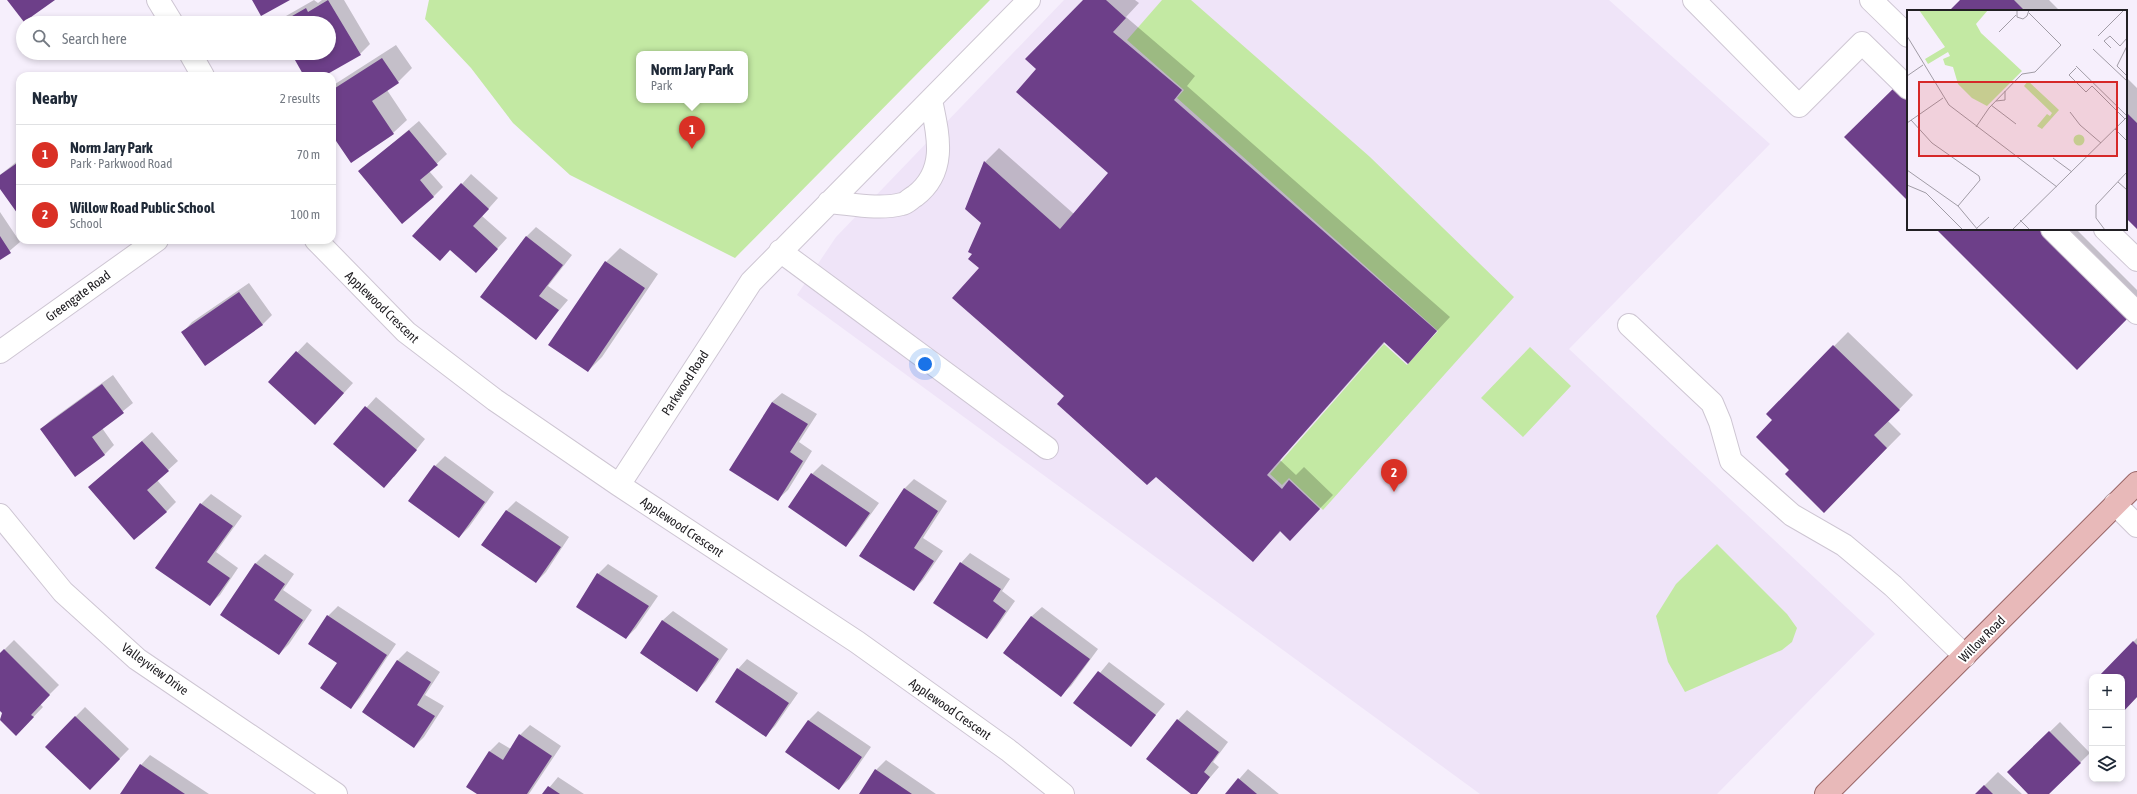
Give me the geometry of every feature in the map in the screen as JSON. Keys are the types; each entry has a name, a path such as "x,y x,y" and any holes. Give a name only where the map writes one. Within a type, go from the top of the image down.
{"main road":[{"name":"Willow Road","path":"1826,794 2137,483"}],"street":[{"path":"158,0 168,16"},
{"name":"Parkwood Road","path":"619,485 751,282 1029,0"},
{"path":"1694,0 1799,106 1862,43 1907,87"},
{"path":"1871,0 1907,35"},
{"path":"194,60 201,72"},
{"path":"829,202 871,206 903,204 925,188 936,167 939,142 931,100"},
{"path":"2053,230 2137,312"},
{"path":"2106,230 2137,260"},
{"name":"Greengate Road","path":"0,352 151,244"},
{"name":"Applewood Crescent","path":"320,244 406,332 495,400 619,485 857,642 1008,750 1063,794"},
{"path":"780,251 1047,448"},
{"path":"1629,325 1712,403 1720,422 1732,461 1792,516 1844,545 1893,586 1965,656"},
{"path":"2115,504 2137,526"},
{"name":"Valleyview Drive","path":"0,515 63,592 136,659 336,794"}],"shaded area":[{"path":"1064,0 1609,0 1770,144 1569,349 1875,634 1717,794 1480,794 797,295 836,237"}],"green space":[{"path":"429,0 990,0 735,258 570,175 513,123 471,68 425,19"},
{"path":"1162,0 1191,0 1370,157 1514,297 1323,510 1289,478 1282,485 1270,474 1384,344 1407,365 1438,331 1177,98 1184,90 1127,40"},
{"path":"1530,347 1571,386 1523,437 1481,398"},
{"path":"1717,544 1787,614 1797,628 1792,642 1782,650 1685,692 1668,662 1656,616 1676,584"}],"building":[{"path":"7,0 55,0 32,16 19,16"},
{"path":"252,0 290,0 261,16"},
{"path":"328,0 361,55 331,72 302,72 295,60 336,60 336,16 292,16 306,8 308,12"},
{"path":"1083,0 1106,0 1126,18 1113,32 1182,90 1174,100 1437,331 1408,364 1384,342 1267,475 1282,489 1289,480 1320,509 1290,541 1280,531 1253,562 1156,477 1147,485 1057,404 1064,396 952,298 979,268 968,259 972,254 968,252 981,223 965,209 984,161 1060,229 1108,173 1016,92 1036,69 1025,59"},
{"path":"1960,0 2014,0 2024,10 1950,10"},
{"path":"382,58 399,83 372,101 394,134 351,163 336,141 336,87"},
{"path":"1897,85 1907,96 1907,200 1844,137"},
{"path":"2127,113 2137,123 2137,229 2127,219"},
{"path":"409,130 438,165 420,180 434,197 402,224 358,171"},
{"path":"16,164 16,211 0,189 0,175"},
{"path":"461,183 489,209 473,226 498,249 476,273 450,250 440,261 412,236"},
{"path":"1937,230 2042,230 2129,317 2077,370"},
{"path":"0,236 11,253 0,260"},
{"path":"526,236 563,265 539,296 559,310 536,340 480,297"},
{"path":"605,261 645,288 588,372 548,345"},
{"path":"239,292 263,325 205,366 181,332"},
{"path":"1833,345 1900,410 1874,435 1887,448 1824,513 1785,474 1789,470 1756,437 1772,420 1766,414"},
{"path":"296,351 344,393 315,425 268,382"},
{"path":"102,384 124,413 92,437 105,455 75,477 40,429"},
{"path":"772,402 808,424 790,452 803,461 778,501 729,470"},
{"path":"365,406 417,450 384,488 333,444"},
{"path":"142,441 169,471 147,490 167,512 134,540 88,487"},
{"path":"434,465 485,502 459,538 408,501"},
{"path":"811,473 870,513 846,547 788,507"},
{"path":"904,488 938,511 914,548 934,561 914,591 859,556"},
{"path":"200,503 233,526 207,562 230,578 210,606 155,568"},
{"path":"506,510 561,547 536,583 481,545"},
{"path":"960,562 1001,589 993,601 1006,611 987,639 933,603"},
{"path":"255,563 285,584 274,600 303,620 279,655 220,615"},
{"path":"597,573 649,606 626,639 576,607"},
{"path":"327,615 387,655 351,709 320,688 337,663 308,644"},
{"path":"1031,616 1090,659 1061,697 1003,653"},
{"path":"662,620 719,659 697,692 640,653"},
{"path":"2133,641 2137,645 2137,697 2125,710 2125,674 2101,674"},
{"path":"4,649 50,695 31,715 34,717 16,736 0,720 2,713 0,711 0,653"},
{"path":"397,660 431,682 417,705 435,716 414,748 362,712"},
{"path":"737,668 789,703 766,737 715,702"},
{"path":"1098,671 1156,715 1131,747 1073,703"},
{"path":"75,716 120,759 90,790 45,747"},
{"path":"1177,719 1219,752 1204,772 1210,777 1197,794 1191,794 1146,759"},
{"path":"808,720 862,757 839,790 785,752"},
{"path":"2049,731 2081,763 2049,794 2028,794 2007,772"},
{"path":"519,734 552,756 527,794 477,794 466,787 489,751 503,760"},
{"path":"140,764 185,794 120,794"},
{"path":"875,769 912,794 859,794"},
{"path":"1238,778 1257,794 1225,794"},
{"path":"1984,785 1993,794 1975,794"},
{"path":"548,786 560,794 542,794"}],"place":[{"name":"Norm Jary Park","path":"692,149"},
{"name":"Willow Road Public School","path":"1394,492"}]}
